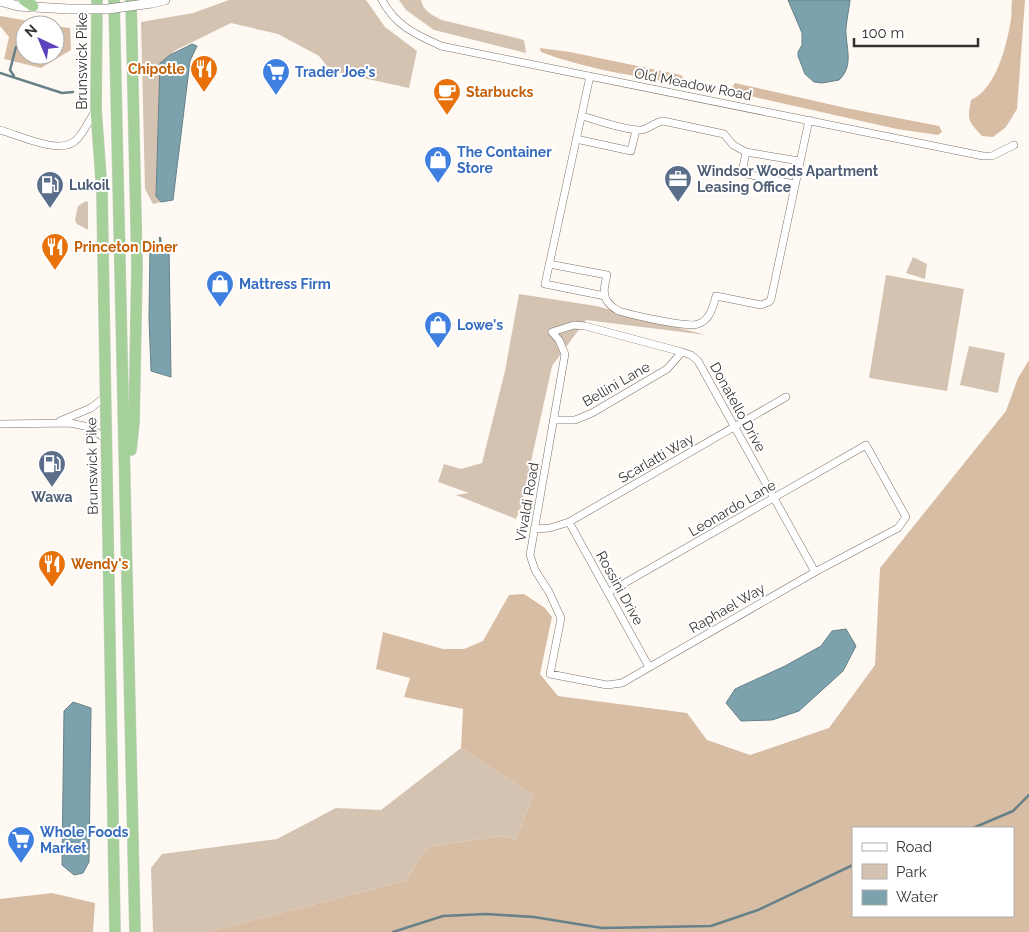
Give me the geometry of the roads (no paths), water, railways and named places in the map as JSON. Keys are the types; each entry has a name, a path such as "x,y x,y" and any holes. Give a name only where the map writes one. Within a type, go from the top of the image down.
{"highway":[{"path":"114,0 135,932"},
{"path":"124,499 134,422 136,350 137,266 132,0"},
{"name":"Brunswick Pike","path":"96,2 96,109 102,193 115,932"}],"street":[{"path":"0,1 18,6 29,3 68,9 108,8 164,0"},
{"name":"Old Meadow Road","path":"382,0 400,24 441,46 983,156 992,156 1014,145"},
{"path":"590,76 545,284 605,296"},
{"path":"0,130 51,146 63,147 76,141 96,109"},
{"path":"582,116 636,130 649,128 663,121 724,134 733,145 746,152 799,162"},
{"path":"549,264 607,275 605,296 608,302 618,310 691,325 699,324 706,319 712,310 716,296 761,305 769,302 772,299 794,184 809,120"},
{"path":"576,139 631,151 636,130"},
{"path":"746,152 742,173 794,184"},
{"name":"Donatello Drive","path":"552,332 574,325 585,326 682,352 691,355 698,361 815,572"},
{"name":"Vivaldi Road","path":"550,674 561,618 549,592 535,570 530,555 565,354 559,340 552,332"},
{"name":"Bellini Lane","path":"555,420 575,420 592,413 667,369 682,352"},
{"path":"52,423 91,408 106,396"},
{"name":"Scarlatti Way","path":"534,529 550,528 569,522 786,397"},
{"path":"0,424 70,423 89,427 106,439"},
{"name":"Leonardo Lane","path":"609,592 866,445 906,517"},
{"name":"Raphael Way","path":"550,674 607,685 622,683 815,572 898,528 906,517"},
{"name":"Rossini Drive","path":"569,522 649,667"}],"water":[{"path":"788,0 850,0 846,28 848,62 844,74 839,80 822,83 814,82 805,74 798,56 802,45 802,33"},
{"path":"192,44 197,46 190,61 173,200 161,202 156,196 160,63 170,55"},
{"path":"150,246 169,246 171,377 151,371 149,318"},
{"path":"846,629 856,646 843,671 799,711 772,720 741,721 726,703 735,689 785,666 821,646 832,631"},
{"path":"73,702 91,708 89,862 83,873 74,875 62,865 64,711"}],"waterway":[{"path":"14,76 10,70 15,51"},
{"path":"0,73 62,93 73,92"},
{"path":"160,238 161,248"},
{"path":"975,827 1013,811 1029,795"},
{"path":"393,932 443,916 486,914 534,917 602,928 711,926 758,910 852,865"}],"place":[{"name":"Chipotle","path":"204,93"},
{"name":"Trader Joe's","path":"276,96"},
{"name":"Starbucks","path":"447,116"},
{"name":"The Container Store","path":"438,184"},
{"name":"Windsor Woods Apartment Leasing Office","path":"678,203"},
{"name":"Lukoil","path":"50,209"},
{"name":"Princeton Diner","path":"55,271"},
{"name":"Mattress Firm","path":"220,308"},
{"name":"Lowe's","path":"438,349"},
{"name":"Wawa","path":"52,488"},
{"name":"Wendy's","path":"52,588"},
{"name":"Whole Foods Market","path":"21,864"}]}
